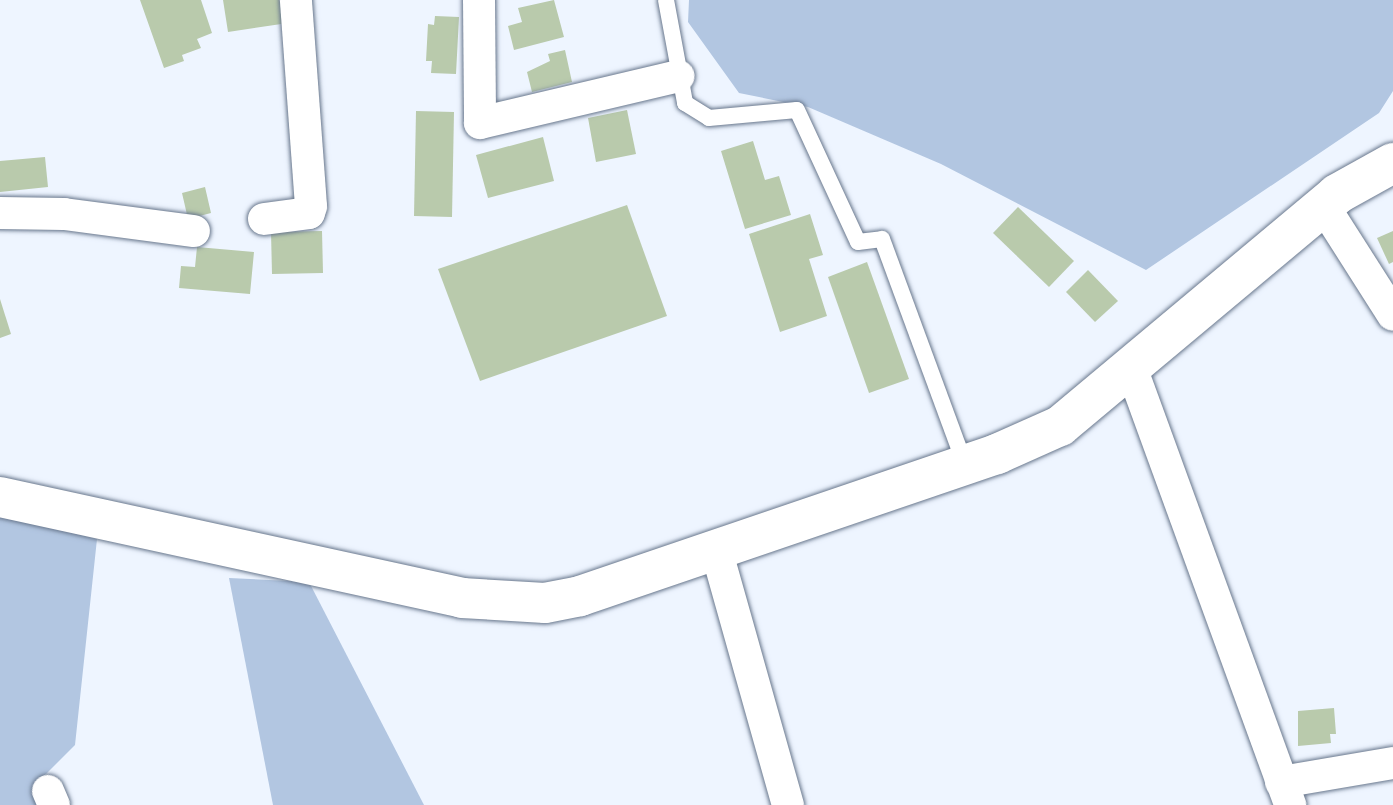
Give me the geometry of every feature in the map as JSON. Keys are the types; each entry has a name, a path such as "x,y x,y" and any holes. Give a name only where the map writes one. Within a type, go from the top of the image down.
{"street":[{"path":"264,219 309,213 311,206 296,0"},
{"path":"479,0 480,123 679,76"},
{"path":"0,497 504,603 580,596 965,465 1060,426 1132,370 1323,205 1393,163"},
{"path":"1323,205 1393,315"},
{"path":"0,213 64,214 194,231"},
{"path":"1132,370 1286,793 1393,763"},
{"path":"716,549 788,805"}],"lane":[{"path":"666,0 685,103 709,118 797,110 858,242 882,239 965,465"}],"shaded area":[{"path":"689,0 1393,0 1393,91 1379,113 1146,270 941,164 808,107 739,93 688,22"},
{"path":"0,515 97,539 75,745 39,781 48,805 0,805"},
{"path":"229,578 309,582 424,805 273,805"}],"building":[{"path":"140,0 201,0 212,33 197,39 201,48 182,55 184,61 164,68"},
{"path":"223,0 285,0 288,23 228,32"},
{"path":"554,0 564,37 514,50 508,26 522,22 518,8"},
{"path":"435,16 459,17 456,74 431,73 432,61 426,61 428,24 434,25"},
{"path":"565,50 572,82 532,92 527,72 550,61 548,54"},
{"path":"627,110 636,154 596,162 588,118"},
{"path":"416,111 454,112 452,217 414,216"},
{"path":"543,137 554,181 488,198 476,155"},
{"path":"753,141 765,180 779,176 791,215 745,229 721,151"},
{"path":"45,157 48,187 0,192 0,161"},
{"path":"205,187 211,213 188,219 182,193"},
{"path":"627,205 667,316 480,381 438,269"},
{"path":"1018,207 1074,261 1049,287 993,233"},
{"path":"810,214 823,255 809,259 827,316 780,332 749,234"},
{"path":"322,231 323,273 272,274 271,232"},
{"path":"1393,231 1393,262 1389,264 1377,238"},
{"path":"197,247 254,252 250,294 179,288 181,266 195,267"},
{"path":"867,262 909,379 869,393 828,277"},
{"path":"1088,270 1118,301 1095,322 1066,292"},
{"path":"0,299 11,334 0,338"},
{"path":"1334,708 1336,734 1330,734 1331,743 1298,746 1298,711"}]}
